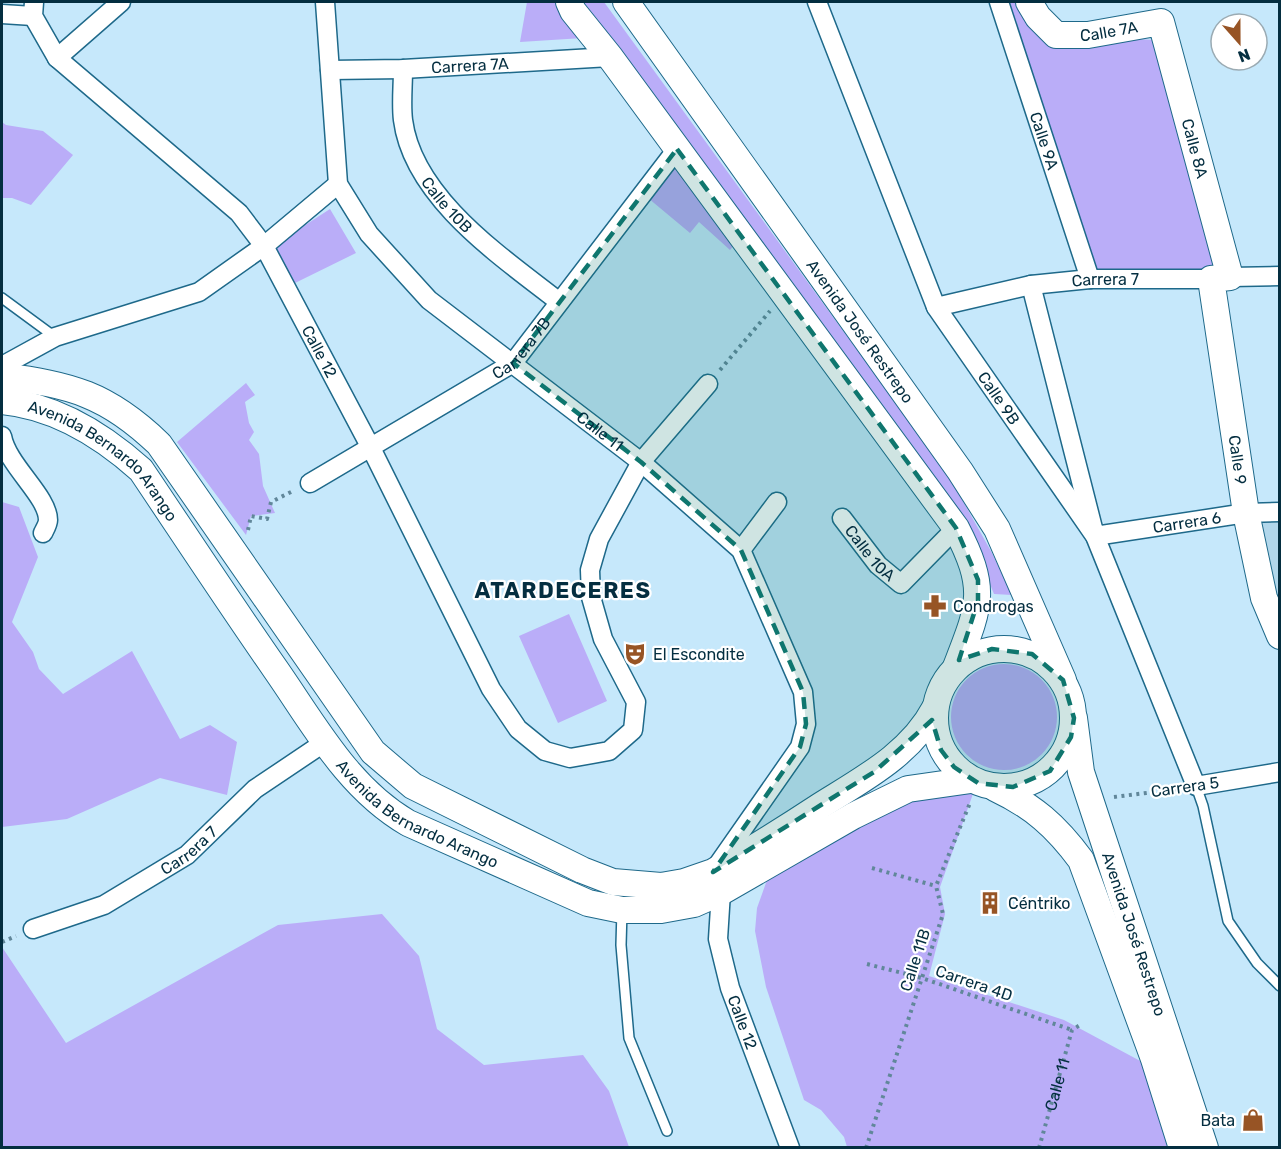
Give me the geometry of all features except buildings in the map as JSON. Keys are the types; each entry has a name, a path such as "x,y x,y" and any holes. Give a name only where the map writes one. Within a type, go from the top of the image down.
{"main road":[{"path":"569,2 573,11 610,57 956,528 970,555 978,580 978,601 956,667"},
{"name":"Avenida José Restrepo","path":"626,2 960,471 997,529 1063,680"},
{"name":"Calle 7A","path":"1029,2 1038,17 1056,35 1088,35 1161,22"},
{"name":"Calle 8A","path":"1161,22 1220,278"},
{"name":"Calle 9","path":"1220,278 1246,513 1264,598 1280,636"},
{"name":"Avenida Bernardo Arango","path":"2,376 57,383 102,399 135,420 159,444 373,752 413,786 582,870 614,882 661,886 684,882 717,882 899,792 908,789 981,783"},
{"name":"Avenida Bernardo Arango","path":"2,401 43,411 80,424 113,445 141,470 325,742 364,792 385,809 408,823 588,903 622,910 661,910 694,904 717,882 874,772 925,727 935,708"},
{"path":"992,649 1012,649 1032,654 1049,665 1063,680 1071,698 1074,718 1071,738 1063,756 1050,771 1023,784 981,783 954,767 941,750 934,729 935,708 942,685 956,667 973,656 992,649"},
{"name":"Avenida José Restrepo","path":"1074,718 1081,772 1205,1148"},
{"name":"Avenida José Restrepo","path":"981,783 1024,802 1062,833 1082,860 1154,1059 1182,1148"}],"street":[{"path":"57,58 121,2"},
{"name":"Calle 11","path":"325,2 338,184 369,234 429,300 641,462 741,550 803,692 806,724 800,747 717,882"},
{"name":"Calle 9B","path":"817,2 936,307 1095,536 1196,786"},
{"name":"Calle 9A","path":"999,2 1090,279"},
{"path":"2,14 34,9"},
{"name":"Calle 12","path":"34,9 57,58 239,213 264,246 371,448 491,689 518,729 545,751 570,758 609,751 633,730 636,702 603,639 591,597 590,570 599,539 641,462"},
{"name":"Carrera 7A","path":"330,70 403,69 610,57"},
{"name":"Calle 10B","path":"403,69 403,121 412,149 426,178 450,212 558,301"},
{"name":"Carrera 7B","path":"310,483 513,363 558,301 677,149"},
{"path":"2,366 55,337 199,292 264,246 338,184"},
{"name":"Carrera 7","path":"936,307 1031,285 1090,279 1280,276"},
{"path":"1031,285 1095,536"},
{"path":"641,462 708,384"},
{"path":"2,436 4,449 46,510 49,522 43,533"},
{"path":"741,550 777,502"},
{"name":"Carrera 6","path":"1095,536 1246,513 1280,512"},
{"name":"Calle 10A","path":"842,518 878,565 902,584 956,528"},
{"name":"Carrera 7","path":"33,930 104,906 188,855 255,789 325,742"},
{"name":"Carrera 5","path":"1196,786 1280,772"},
{"name":"Calle 12","path":"717,882 718,939 730,988 790,1148"}],"lane":[{"path":"2,298 55,337"},
{"path":"1196,786 1203,806 1228,921 1257,963 1280,986"},
{"path":"622,910 621,945 629,1038 667,1131"}],"path":[{"path":"708,384 784,294"},
{"path":"230,545 232,530 247,534 251,516 267,519 271,502 310,483"},
{"path":"872,868 936,886 981,783"},
{"name":"Carrera 5","path":"1090,800 1196,786"},
{"name":"Calle 11B","path":"866,1148 943,914 936,886"},
{"name":"Carrera 4D","path":"867,964 922,978 1072,1030"},
{"path":"1072,1030 1080,1025"},
{"name":"Calle 11","path":"1039,1148 1072,1030"}],"highlighted area":[{"path":"677,149 956,528 978,580 978,601 959,660 992,649 1032,654 1063,680 1074,718 1071,737 1050,771 1013,787 978,783 954,767 941,750 932,720 874,772 713,872 800,747 806,724 803,692 741,550 641,462 513,363"}],"shaded area":[{"path":"527,2 569,2 583,38 520,42"},
{"path":"583,2 604,2 950,478 992,553 1012,595 994,594 978,555 951,504"},
{"path":"999,2 1032,2 1073,36 1156,40 1238,277 1090,279"},
{"path":"2,122 6,125 43,131 73,155 31,205 12,198 2,198"},
{"path":"674,164 734,245 730,250 699,222 690,233 648,198"},
{"path":"330,209 356,253 293,284 273,246"},
{"path":"246,383 255,395 245,402 249,423 254,432 249,440 259,454 263,486 275,513 251,516 246,535 177,442"},
{"path":"2,502 19,507 38,557 12,622 33,652 39,669 63,694 132,651 180,739 210,725 237,742 227,795 160,778 67,819 2,827"},
{"path":"1279,521 1279,620 1254,524"},
{"path":"569,614 607,701 558,723 519,636"},
{"path":"1004,664 1024,668 1041,680 1053,697 1057,717 1053,737 1041,754 1024,766 1004,770 984,766 967,754 955,737 951,717 955,697 967,680 984,668"},
{"path":"974,791 940,887 945,914 929,976 1064,1020 1157,1070 1182,1147 847,1147 844,1137 821,1110 804,1100 766,987 755,931 757,908 767,880 899,800"},
{"path":"382,914 419,956 437,1029 484,1065 583,1055 609,1091 629,1147 2,1147 2,947 66,1043 278,925"}],"place":[{"name":"Condrogas","path":"935,606"},
{"name":"El Escondite","path":"635,654"},
{"name":"Céntriko","path":"990,903"},
{"name":"Bata","path":"1253,1120"}],"district":[{"name":"ATARDECERES","path":"563,590"}]}
